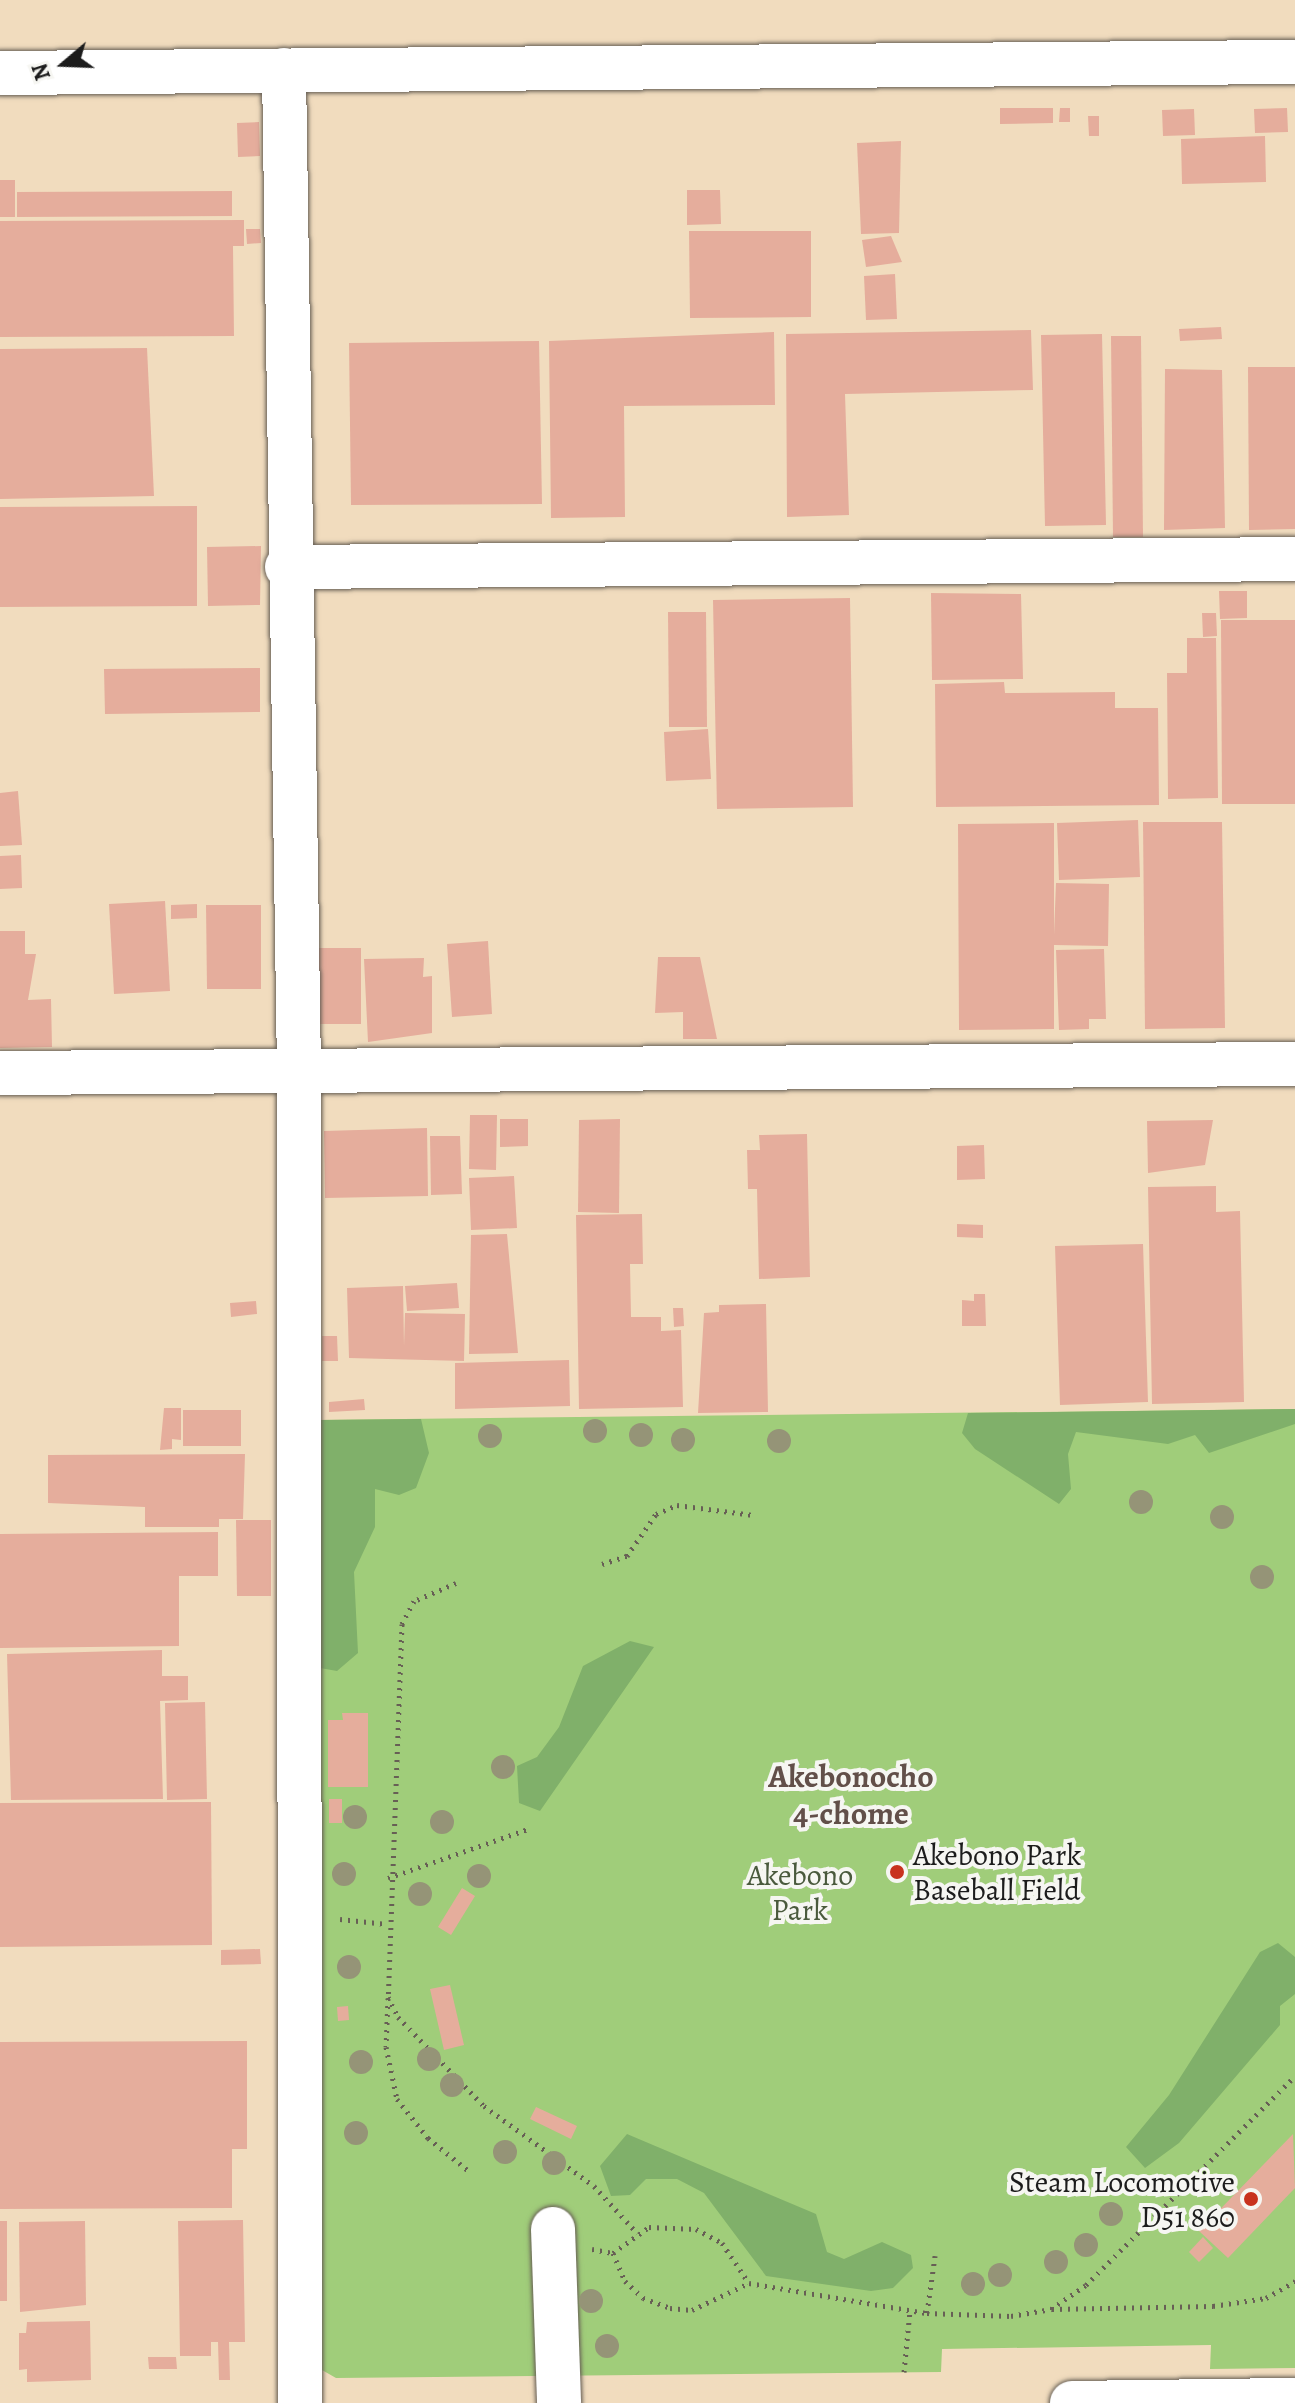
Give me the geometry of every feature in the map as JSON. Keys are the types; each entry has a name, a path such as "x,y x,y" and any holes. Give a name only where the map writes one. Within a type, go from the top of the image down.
{"street":[{"path":"0,73 1295,62"},
{"path":"284,70 287,567 299,1068 300,2403"},
{"path":"287,567 1295,559"},
{"path":"0,1073 299,1068 1295,1064"},
{"path":"559,2403 566,2238"},
{"path":"1072,2403 1295,2400"}],"path":[{"path":"602,1564 627,1556 656,1514 677,1505 753,1515"},
{"path":"456,1583 414,1601 402,1624 388,1878 386,2047 397,2099 428,2138 470,2172"},
{"path":"388,1878 528,1829"},
{"path":"334,1919 387,1924"},
{"path":"388,1997 398,2017 484,2106 594,2186 637,2233"},
{"path":"1051,2309 1086,2285 1295,2076"},
{"path":"613,2253 637,2233 672,2224 696,2229 722,2243 749,2283"},
{"path":"566,2238 613,2253 634,2290 670,2308 716,2302 749,2283 910,2311 1011,2316 1051,2309 1213,2306 1266,2298 1295,2281"},
{"path":"927,2313 935,2256"},
{"path":"904,2372 910,2311"}],"green space":[{"name":"Akebono Park","path":"1295,1409 1295,2368 1210,2369 1211,2345 942,2349 941,2372 336,2378 322,2370 319,1420"},
{"path":"1295,1409 1295,1424 1209,1453 1195,1435 1168,1444 1076,1432 1068,1454 1071,1489 1059,1504 975,1449 962,1433 968,1413"},
{"path":"421,1419 429,1453 416,1488 399,1495 375,1489 375,1527 354,1572 358,1653 337,1671 320,1668 319,1420"},
{"path":"630,1641 654,1647 540,1811 519,1803 517,1766 537,1757 559,1727 583,1666"},
{"path":"1278,1943 1295,1957 1295,1994 1280,2006 1280,2025 1179,2143 1145,2168 1126,2147 1169,2095 1260,1952"},
{"path":"627,2134 816,2214 827,2252 844,2259 882,2242 911,2255 913,2268 893,2288 871,2291 766,2276 704,2193 677,2179 646,2179 630,2195 611,2196 600,2166"}],"building":[{"path":"1000,108 1053,108 1053,123 1000,124"},
{"path":"1060,108 1070,108 1070,122 1059,122"},
{"path":"1287,108 1288,132 1255,133 1254,109"},
{"path":"1194,109 1195,135 1163,136 1162,110"},
{"path":"1088,116 1099,116 1099,136 1089,136"},
{"path":"259,122 260,156 238,157 237,123"},
{"path":"1265,136 1266,182 1182,184 1181,139"},
{"path":"901,141 899,233 861,234 857,143"},
{"path":"0,180 15,180 15,217 0,217"},
{"path":"687,190 720,190 721,224 687,225"},
{"path":"232,191 232,216 17,217 17,192"},
{"path":"244,220 244,246 233,246 234,336 0,337 0,221"},
{"path":"246,229 260,229 261,243 247,244"},
{"path":"689,231 811,231 811,317 690,318"},
{"path":"891,236 902,262 866,267 862,240"},
{"path":"895,274 897,319 866,320 864,276"},
{"path":"1221,327 1222,339 1180,341 1179,329"},
{"path":"1031,330 1033,390 845,394 849,515 787,517 786,334"},
{"path":"774,332 775,405 624,406 625,517 551,518 549,341"},
{"path":"1102,334 1106,525 1045,526 1041,335"},
{"path":"1111,336 1141,336 1143,537 1113,537"},
{"path":"539,341 542,504 351,505 349,343"},
{"path":"147,348 154,496 0,499 0,349"},
{"path":"1248,367 1295,367 1295,529 1249,530"},
{"path":"1165,369 1222,370 1225,528 1164,530"},
{"path":"197,506 197,606 0,607 0,507"},
{"path":"261,546 260,605 208,606 207,547"},
{"path":"1219,591 1247,591 1247,618 1220,619"},
{"path":"931,593 1021,594 1023,679 932,680"},
{"path":"850,598 853,807 717,809 713,600"},
{"path":"668,612 706,612 707,727 669,727"},
{"path":"1202,613 1216,613 1217,636 1203,637"},
{"path":"1221,620 1295,620 1295,804 1222,804"},
{"path":"1187,638 1216,638 1218,798 1168,799 1167,673 1187,673"},
{"path":"260,668 260,712 105,714 104,669"},
{"path":"1004,682 1005,693 1115,692 1115,708 1158,708 1159,805 936,807 935,684"},
{"path":"708,729 711,779 666,781 664,732"},
{"path":"18,791 22,845 0,846 0,793"},
{"path":"1138,820 1140,877 1059,880 1057,823"},
{"path":"1143,822 1222,822 1225,1028 1145,1029"},
{"path":"1054,823 1054,935 1056,883 1109,884 1108,946 1054,945 1054,1029 959,1030 958,824"},
{"path":"21,855 22,888 0,889 0,856"},
{"path":"165,901 170,991 114,994 109,904"},
{"path":"197,904 197,918 171,919 171,905"},
{"path":"206,905 261,905 261,989 207,989"},
{"path":"0,931 25,931 25,954 36,954 28,1000 51,999 52,1047 0,1048"},
{"path":"488,941 492,1014 452,1017 447,944"},
{"path":"318,948 361,948 361,1024 318,1024"},
{"path":"1104,949 1106,1019 1089,1019 1089,1029 1059,1030 1056,950"},
{"path":"658,957 700,957 717,1039 683,1039 683,1012 655,1013"},
{"path":"424,958 423,977 432,976 432,1033 368,1042 364,959"},
{"path":"470,1115 497,1115 496,1170 469,1169"},
{"path":"500,1119 528,1119 528,1146 500,1147"},
{"path":"620,1119 619,1213 578,1212 579,1120"},
{"path":"1213,1120 1205,1165 1148,1173 1147,1121"},
{"path":"427,1128 428,1196 325,1198 324,1131"},
{"path":"807,1134 810,1277 759,1279 757,1189 748,1189 747,1150 760,1150 759,1135"},
{"path":"430,1136 460,1136 462,1194 431,1195"},
{"path":"984,1145 985,1179 957,1180 957,1146"},
{"path":"514,1176 517,1228 471,1230 469,1178"},
{"path":"1216,1186 1216,1212 1240,1211 1244,1402 1152,1404 1148,1187"},
{"path":"642,1214 643,1264 630,1264 631,1317 661,1317 661,1331 681,1330 683,1407 579,1409 576,1215"},
{"path":"957,1224 983,1225 983,1238 957,1237"},
{"path":"507,1234 518,1353 469,1354 471,1235"},
{"path":"1143,1244 1148,1402 1060,1405 1055,1246"},
{"path":"457,1283 459,1308 407,1311 405,1286"},
{"path":"403,1286 404,1346 405,1313 465,1314 464,1361 349,1358 347,1288"},
{"path":"974,1294 985,1294 986,1326 962,1326 962,1300 974,1301"},
{"path":"256,1301 257,1314 231,1317 230,1303"},
{"path":"766,1304 768,1412 698,1413 704,1313 719,1312 719,1305"},
{"path":"673,1308 683,1308 684,1326 674,1327"},
{"path":"322,1336 337,1336 338,1361 322,1361"},
{"path":"569,1360 570,1406 455,1409 455,1363"},
{"path":"364,1399 365,1410 329,1412 329,1402"},
{"path":"164,1408 181,1408 181,1440 172,1439 172,1449 160,1450"},
{"path":"183,1410 241,1410 241,1446 183,1446"},
{"path":"245,1454 243,1519 219,1519 219,1527 145,1527 145,1507 48,1503 48,1455"},
{"path":"236,1520 271,1520 271,1596 237,1596"},
{"path":"218,1532 218,1576 179,1576 179,1646 0,1648 0,1534"},
{"path":"162,1650 162,1676 188,1676 188,1700 160,1701 163,1799 11,1800 7,1654"},
{"path":"205,1702 207,1799 167,1800 165,1703"},
{"path":"342,1713 368,1713 368,1787 328,1787 328,1720 343,1720"},
{"path":"329,1799 342,1799 342,1823 329,1823"},
{"path":"211,1802 212,1945 0,1947 0,1803"},
{"path":"462,1888 475,1896 451,1935 438,1927"},
{"path":"260,1949 261,1964 221,1965 221,1950"},
{"path":"450,1985 464,2045 444,2050 430,1989"},
{"path":"348,2006 349,2020 338,2021 337,2007"},
{"path":"247,2041 247,2149 232,2149 232,2208 0,2209 0,2042"},
{"path":"536,2107 577,2126 571,2139 530,2119"},
{"path":"1293,2134 1295,2188 1228,2258 1199,2231"},
{"path":"243,2220 245,2342 229,2342 230,2380 219,2380 218,2342 211,2342 211,2356 180,2356 178,2221"},
{"path":"0,2221 7,2221 7,2301 0,2301"},
{"path":"85,2221 86,2305 20,2312 19,2222"},
{"path":"1203,2237 1213,2248 1199,2262 1189,2252"},
{"path":"90,2321 91,2380 27,2382 27,2369 19,2370 19,2333 26,2333 27,2322"},
{"path":"148,2357 176,2357 177,2369 149,2369"}],"place":[{"name":"Akebono Park Baseball Field","path":"897,1872"},
{"name":"Steam Locomotive D51 860","path":"1251,2199"}],"district":[{"name":"Akebonocho 4-chome","path":"851,1796"}]}
